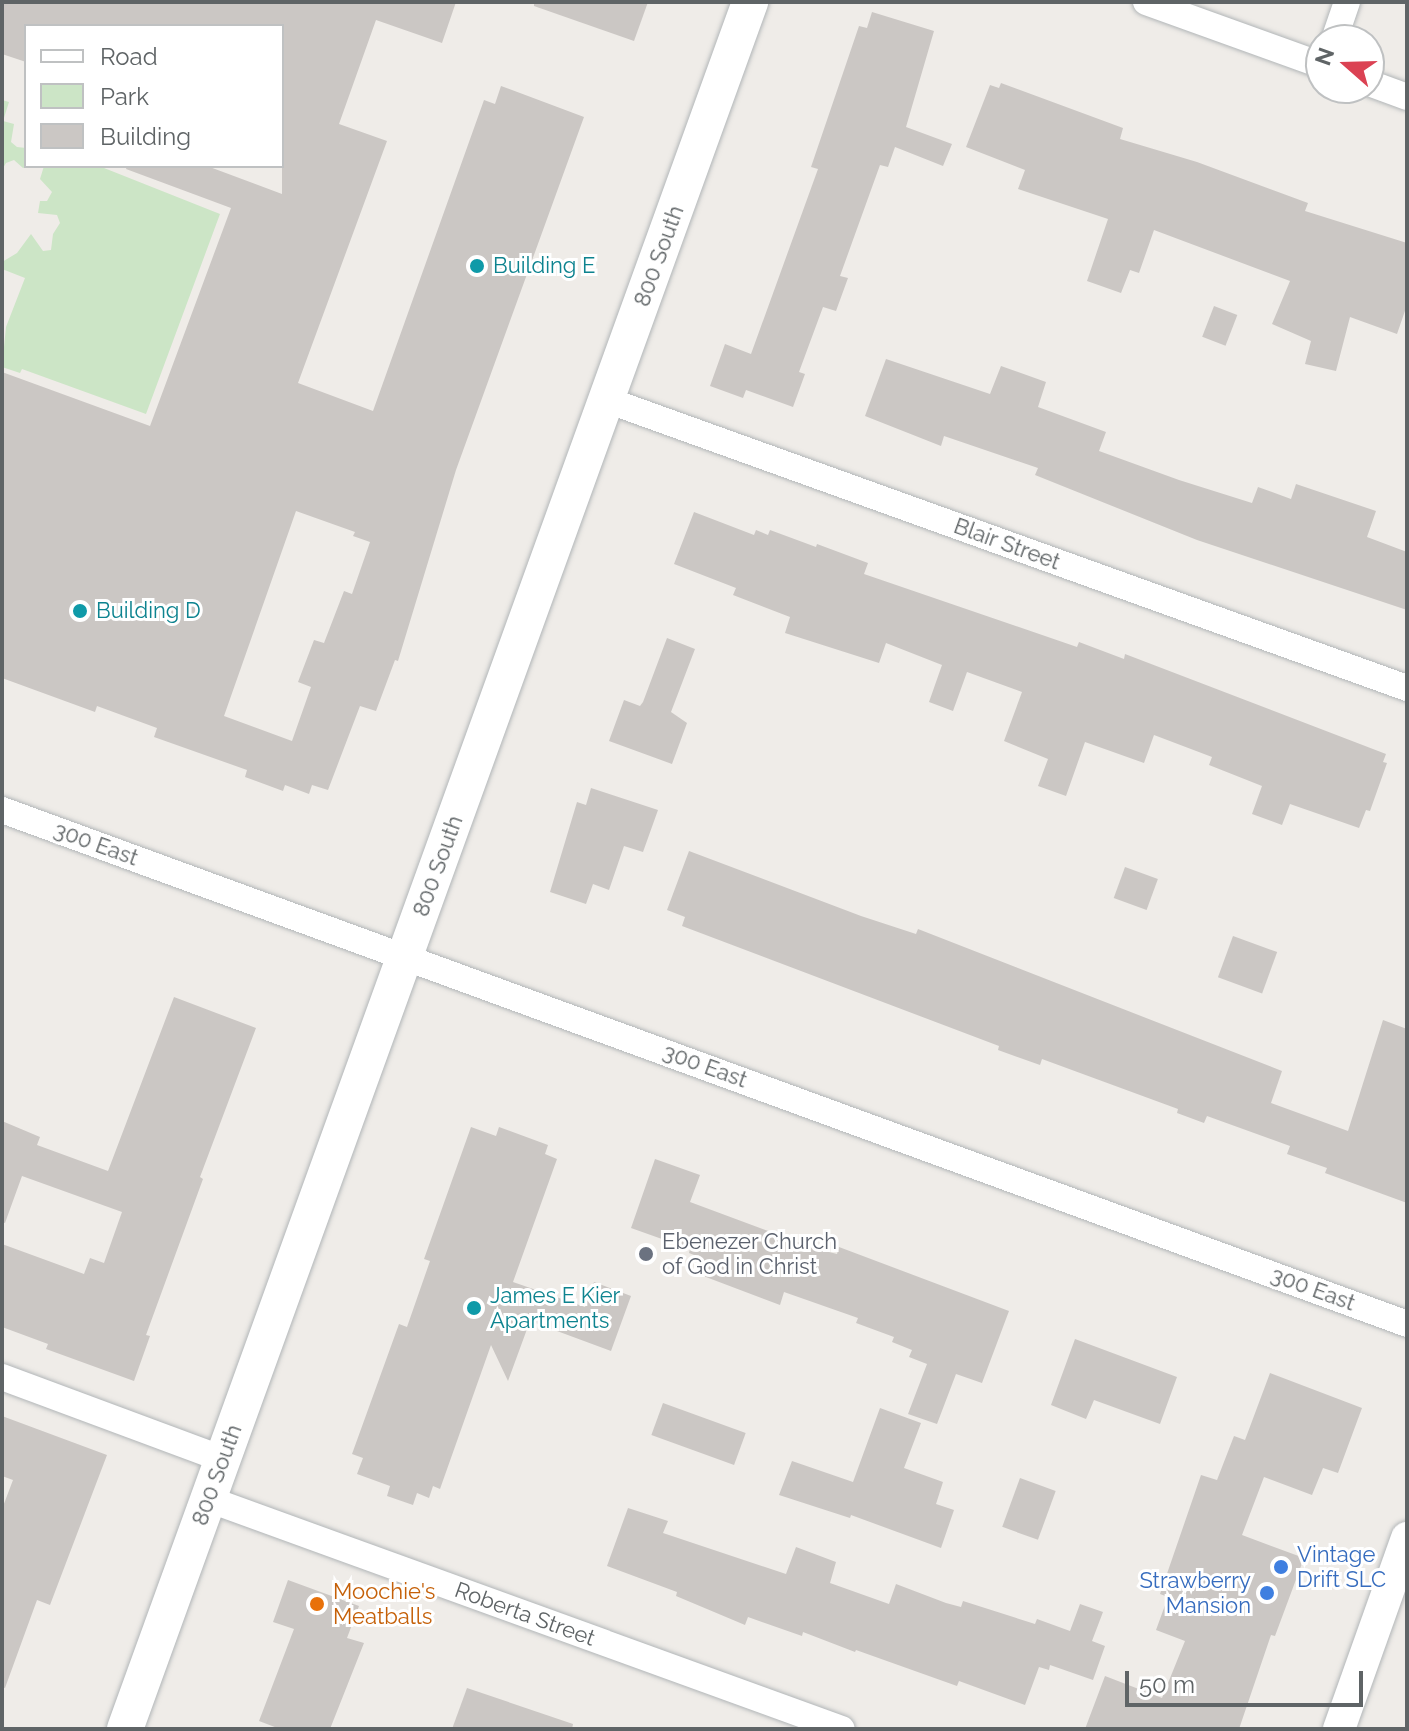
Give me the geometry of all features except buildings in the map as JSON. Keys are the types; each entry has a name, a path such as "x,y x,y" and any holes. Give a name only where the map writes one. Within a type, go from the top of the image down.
{"main road":[{"name":"800 South","path":"125,1729 750,2"}],"street":[{"path":"1146,2 1305,59"},
{"path":"1339,24 1347,2"},
{"path":"1385,89 1407,97"},
{"name":"Blair Street","path":"607,400 1407,688"},
{"name":"300 East","path":"2,810 1407,1324"},
{"path":"2,1377 223,1459"},
{"name":"Roberta Street","path":"208,1499 842,1729"},
{"path":"1339,1729 1407,1538"}],"green space":[{"path":"2,100 9,102 3,121 14,124 11,142 24,148 24,168 14,160 6,163 2,170"},
{"path":"43,168 104,168 220,214 146,414 22,369 20,373 2,367 6,327 25,278 2,269 2,262 17,253 31,234 43,251 51,250 53,234 60,223 57,215 38,213 40,201 47,201 52,192 40,179"}],"place":[{"name":"Building E","path":"477,266"},
{"name":"Building D","path":"80,611"},
{"name":"Ebenezer Church of God in Christ","path":"646,1254"},
{"name":"James E Kier Apartments","path":"474,1308"},
{"name":"Vintage Drift SLC","path":"1281,1567"},
{"name":"Strawberry Mansion","path":"1267,1593"},
{"name":"Moochie's Meatballs","path":"317,1604"}]}
